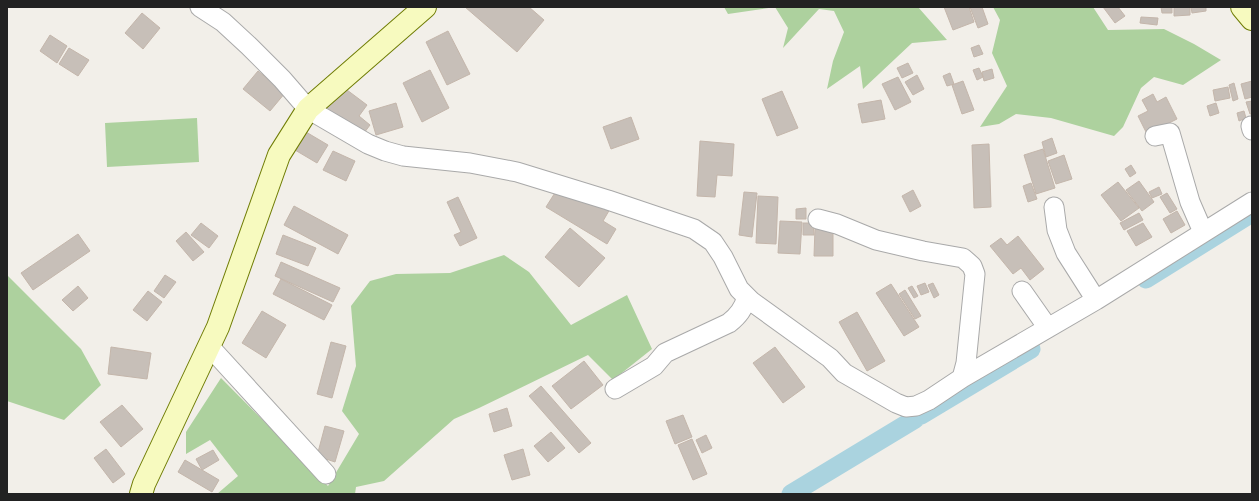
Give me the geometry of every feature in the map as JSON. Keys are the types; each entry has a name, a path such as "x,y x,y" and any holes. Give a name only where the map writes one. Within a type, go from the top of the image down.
{"street":[{"path":"200,7 223,22 249,46 282,79 308,109 368,144 403,156 464,162 517,172 608,200 694,229 713,242 723,257 739,289 747,297 830,358 844,373 896,403 906,407 916,406 929,400 962,378 1096,300 1252,202"},
{"path":"140,494 208,346 218,328 279,155 308,109 425,7"},
{"path":"1242,7 1252,19"},
{"path":"1155,136 1170,133 1190,202 1204,232"},
{"path":"1054,207 1057,230 1066,253 1096,300"},
{"path":"818,219 837,224 876,240 923,251 963,258 972,266 975,274 966,363 962,378"},
{"path":"1022,291 1048,328"},
{"path":"615,389 654,366 665,353 729,323 738,316 747,297"},
{"path":"208,346 326,474"}],"green space":[{"path":"724,7 775,7 728,14"},
{"path":"775,7 918,7 947,40 912,43 863,89 860,66 827,89 833,61 844,32 834,11 819,9 783,48 788,28"},
{"path":"993,7 1093,7 1108,30 1164,29 1221,60 1183,85 1154,77 1141,88 1123,127 1114,136 1051,118 1016,114 999,124 980,127 1007,86 992,53 1000,20"},
{"path":"197,118 199,162 107,167 105,123"},
{"path":"504,255 529,272 571,325 627,295 652,349 613,380 588,355 454,419 384,481 356,487 355,494 217,494 238,476 210,440 186,454 186,432 221,378 328,486 359,434 342,411 356,366 351,306 370,281 396,274 450,273"},
{"path":"7,275 81,349 101,385 64,420 7,401"}],"building":[{"path":"465,7 529,7 544,20 517,52"},
{"path":"944,7 969,7 974,22 953,30"},
{"path":"970,7 982,7 988,24 978,28"},
{"path":"1103,7 1118,7 1125,16 1115,23"},
{"path":"1161,7 1172,7 1172,13 1162,13"},
{"path":"1174,7 1190,7 1190,15 1174,16"},
{"path":"1191,7 1206,7 1206,11 1192,13"},
{"path":"142,13 160,28 143,49 125,33"},
{"path":"1141,17 1158,18 1157,25 1140,23"},
{"path":"448,31 470,74 447,85 426,42"},
{"path":"50,35 67,46 57,63 40,51"},
{"path":"979,45 983,54 974,57 971,48"},
{"path":"69,48 89,60 78,76 59,64"},
{"path":"908,63 913,73 902,78 897,68"},
{"path":"979,68 983,77 977,80 973,70"},
{"path":"992,69 994,78 984,81 982,72"},
{"path":"430,70 449,108 422,122 403,83"},
{"path":"258,71 285,93 270,111 243,89"},
{"path":"950,73 954,84 947,86 943,76"},
{"path":"917,75 924,89 913,95 905,82"},
{"path":"898,77 911,102 895,110 882,84"},
{"path":"963,81 974,110 962,114 952,85"},
{"path":"1252,81 1252,97 1245,99 1241,84"},
{"path":"1234,83 1238,99 1233,101 1229,85"},
{"path":"343,87 367,105 359,116 370,125 361,137 325,110"},
{"path":"1228,87 1230,98 1215,101 1213,90"},
{"path":"782,91 798,128 777,136 762,99"},
{"path":"1153,94 1157,102 1166,97 1177,119 1147,134 1138,116 1148,111 1142,100"},
{"path":"881,100 885,119 862,123 858,104"},
{"path":"1252,101 1252,114 1250,114 1246,102"},
{"path":"396,103 403,127 376,135 369,111"},
{"path":"1216,103 1219,113 1210,116 1207,106"},
{"path":"1244,111 1246,118 1239,121 1237,113"},
{"path":"631,117 639,139 611,149 603,127"},
{"path":"306,132 328,145 317,163 295,150"},
{"path":"1052,138 1057,153 1046,157 1042,142"},
{"path":"700,141 734,144 732,176 717,175 715,197 697,196"},
{"path":"989,144 991,207 974,208 972,145"},
{"path":"1043,149 1055,188 1036,194 1024,155"},
{"path":"333,151 355,161 346,181 323,170"},
{"path":"1064,155 1072,179 1056,184 1048,161"},
{"path":"1131,165 1136,173 1130,177 1125,169"},
{"path":"1139,181 1154,202 1142,211 1126,190"},
{"path":"1118,182 1139,208 1121,221 1101,195"},
{"path":"1031,183 1037,199 1028,202 1023,186"},
{"path":"1159,187 1162,194 1152,198 1149,192"},
{"path":"558,188 581,202 586,194 610,209 603,221 616,229 607,244 546,207"},
{"path":"913,190 921,206 910,212 902,196"},
{"path":"744,192 757,193 752,237 739,235"},
{"path":"1167,193 1177,209 1170,213 1160,197"},
{"path":"758,196 778,197 776,244 756,243"},
{"path":"458,197 477,238 460,246 454,235 461,232 447,202"},
{"path":"294,206 348,235 338,254 284,225"},
{"path":"806,208 806,219 796,219 796,209"},
{"path":"1177,211 1185,225 1171,233 1163,219"},
{"path":"1139,213 1143,220 1124,230 1120,223"},
{"path":"780,221 802,222 800,254 778,253"},
{"path":"201,223 218,236 209,248 191,235"},
{"path":"803,223 813,223 814,235 803,235"},
{"path":"1143,223 1152,237 1136,246 1127,231"},
{"path":"570,228 605,258 579,287 545,257"},
{"path":"815,228 833,228 833,256 814,256"},
{"path":"186,232 204,252 193,261 176,241"},
{"path":"78,234 90,251 33,290 21,273"},
{"path":"283,235 316,248 308,266 276,254"},
{"path":"1018,236 1044,269 1030,280 1021,268 1013,274 990,246 1001,238 1007,245"},
{"path":"281,262 340,288 333,302 275,276"},
{"path":"165,275 176,282 164,298 154,291"},
{"path":"281,279 332,305 324,320 273,294"},
{"path":"925,283 929,292 921,295 917,286"},
{"path":"933,283 939,295 934,298 928,285"},
{"path":"891,284 919,327 904,336 876,293"},
{"path":"78,286 88,298 73,311 62,300"},
{"path":"912,286 918,296 914,298 908,288"},
{"path":"905,290 921,316 915,319 899,294"},
{"path":"148,291 162,302 147,321 133,310"},
{"path":"262,311 286,325 266,358 242,343"},
{"path":"857,312 885,361 867,371 839,322"},
{"path":"331,342 346,346 332,398 317,394"},
{"path":"111,347 151,353 147,379 108,374"},
{"path":"775,347 805,387 783,403 753,363"},
{"path":"584,361 603,385 571,409 552,386"},
{"path":"541,386 591,443 579,453 529,396"},
{"path":"122,405 143,429 121,447 100,422"},
{"path":"507,408 512,426 494,432 489,414"},
{"path":"683,415 692,437 675,444 666,421"},
{"path":"325,426 344,431 335,462 317,456"},
{"path":"551,432 565,448 548,462 534,446"},
{"path":"706,435 712,448 702,453 696,440"},
{"path":"692,439 707,474 693,480 678,445"},
{"path":"106,449 125,474 113,483 94,458"},
{"path":"523,449 530,475 512,480 504,455"},
{"path":"213,450 219,460 202,470 196,459"},
{"path":"185,460 219,480 212,492 178,472"}],"waterway":[{"path":"1146,279 1252,213"},
{"path":"921,415 1031,349"},
{"path":"791,494 915,419"}]}
